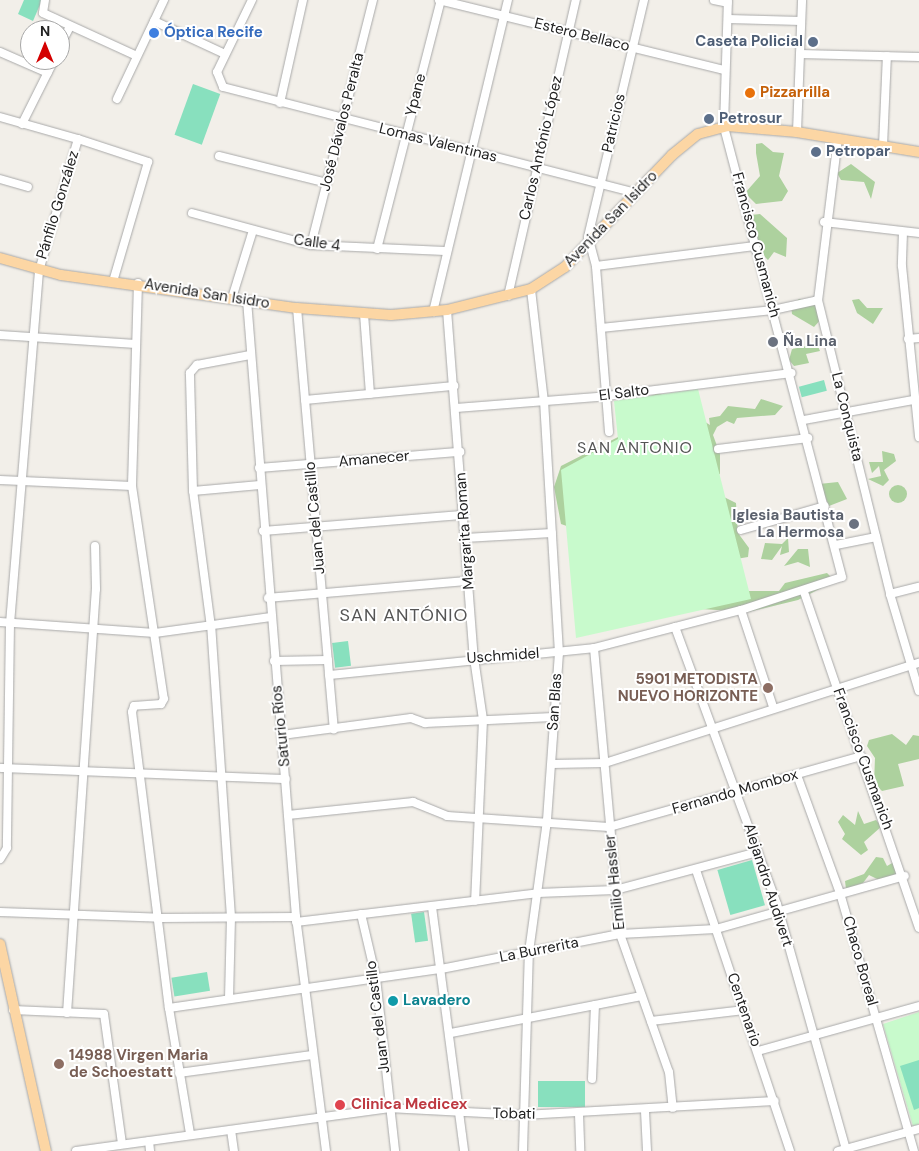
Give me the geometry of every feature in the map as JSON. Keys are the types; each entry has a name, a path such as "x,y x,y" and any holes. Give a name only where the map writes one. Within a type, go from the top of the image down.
{"main road":[{"name":"Avenida San Isidro","path":"0,258 39,271 297,308 364,314 433,312 508,296 531,289 589,246 637,193 698,134 724,126 797,132 919,152"},
{"path":"0,944 3,973 46,1151"}],"street":[{"path":"45,0 42,10 60,20"},
{"path":"117,99 163,0"},
{"path":"154,21 225,54 252,0"},
{"path":"280,103 303,0"},
{"name":"José Dávalos Peralta","path":"312,245 373,0"},
{"name":"Estero Bellaco","path":"440,0 725,70"},
{"name":"Ypane","path":"377,249 440,0"},
{"path":"433,312 445,251 469,151 508,0"},
{"name":"Carlos António López","path":"508,296 536,167 576,0"},
{"name":"Patricios","path":"589,246 601,182 644,0"},
{"path":"714,0 728,2"},
{"path":"797,132 802,0"},
{"name":"Francisco Cusmanich","path":"728,2 724,126 773,310 792,373 840,567"},
{"path":"728,19 801,21"},
{"path":"70,26 137,56"},
{"path":"0,52 48,73"},
{"name":"Lomas Valentinas","path":"225,54 218,82 238,93 601,182 637,193"},
{"path":"800,54 919,57"},
{"path":"883,146 887,56"},
{"path":"22,124 49,70"},
{"name":"Pánfilo González","path":"0,117 145,159 150,167 113,282"},
{"name":"La Conquista","path":"838,138 824,222 818,300 890,594 915,664 919,691"},
{"name":"Pánfilo González","path":"0,860 7,848 4,768 10,623 39,271 78,139"},
{"path":"219,156 326,183"},
{"path":"0,179 28,187"},
{"name":"Calle 4","path":"192,213 312,245 445,251"},
{"path":"824,222 919,233"},
{"path":"232,298 253,230"},
{"path":"903,232 908,340 913,400 919,437"},
{"path":"589,246 596,266 609,432"},
{"path":"596,266 756,246"},
{"path":"138,284 132,486 164,701 132,708 160,918 169,1008 190,1134"},
{"name":"San Blas","path":"523,1151 523,1115 529,1017 529,952 547,820 558,653 544,402 531,289"},
{"name":"Saturio Ríos","path":"247,300 268,598 286,779 296,919 312,1055 326,1151"},
{"path":"601,328 773,310 818,300"},
{"name":"Juan del Castillo","path":"297,308 334,729"},
{"name":"Margarita Roman","path":"447,310 460,452 474,658 483,720 475,901"},
{"path":"364,314 370,394"},
{"path":"0,335 136,344"},
{"path":"908,340 919,338"},
{"path":"229,999 231,918 211,628 193,490 190,373 197,365 250,355"},
{"name":"El Salto","path":"456,408 607,396 792,373"},
{"path":"305,400 454,386"},
{"path":"804,420 913,400"},
{"path":"718,449 808,438"},
{"name":"Amanecer","path":"259,468 460,452"},
{"path":"0,480 132,486"},
{"path":"193,490 260,485"},
{"path":"741,530 825,506"},
{"path":"263,531 464,515"},
{"path":"465,538 552,532"},
{"path":"836,545 876,538"},
{"path":"67,1013 70,915 93,629 95,546"},
{"name":"Uschmidel","path":"329,675 474,658 558,653 594,648 804,592 840,580 840,567"},
{"path":"268,598 468,581"},
{"path":"890,594 919,587"},
{"name":"Francisco Cusmanich","path":"804,592 905,876 919,928"},
{"path":"741,610 773,707"},
{"path":"0,622 155,633 211,628 271,617"},
{"name":"Alejandro Audivert","path":"675,627 779,911 814,1036 842,1150"},
{"name":"Emilio Hassler","path":"594,648 620,934 672,1082 674,1108"},
{"path":"274,661 328,660"},
{"path":"552,764 605,763 773,707 915,664"},
{"path":"282,735 411,718 425,723 553,717"},
{"name":"Fernando Mombox","path":"609,827 861,756"},
{"path":"4,768 286,779"},
{"name":"Chaco Boreal","path":"797,774 840,893 914,1151"},
{"path":"288,815 413,802 447,816 547,820 609,827"},
{"path":"0,912 160,918 296,919 361,914 538,893 615,890 758,852"},
{"name":"Centenario","path":"696,870 790,1151"},
{"name":"La Burrerita","path":"169,1008 441,969 620,934 716,929 905,876"},
{"path":"432,907 451,1033 464,1151"},
{"name":"Juan del Castillo","path":"361,914 376,978 388,1108 395,1151"},
{"path":"451,1033 641,996"},
{"path":"592,1079 595,1005"},
{"path":"758,1052 919,1006"},
{"path":"13,1010 104,1014 122,1144"},
{"path":"651,1021 744,1010"},
{"path":"179,1073 312,1055"},
{"name":"Tobati","path":"76,1151 388,1108 523,1115 579,1114 774,1101"},
{"path":"645,1110 647,1151"},
{"path":"579,1114 580,1151"},
{"path":"842,1150 919,1129"},
{"path":"231,1130 234,1151"},
{"path":"149,1141 150,1151"}],"green space":[{"path":"24,0 42,0 33,20 18,14"},
{"path":"193,84 220,94 202,145 175,135"},
{"path":"762,143 773,152 784,153 779,176 788,191 782,201 756,204 745,193 760,176 756,144"},
{"path":"851,164 875,182 871,199 864,182 841,180 837,173"},
{"path":"760,214 787,238 786,257 774,252 768,260 765,257 752,233 751,215"},
{"path":"799,299 814,302 822,318 814,327 792,314 791,305"},
{"path":"859,299 867,308 883,308 873,324 857,313 852,300"},
{"path":"817,344 820,351 806,354 809,363 794,366 789,360 792,349"},
{"path":"824,380 827,391 802,397 799,387"},
{"path":"698,389 751,599 576,638 561,470 618,439 614,401"},
{"path":"659,393 710,425 709,418 720,416 728,406 755,409 761,399 783,406 775,415 737,418 734,424 727,421 717,427 713,435 720,454 720,474 581,531 561,524 554,487 561,466 620,436 641,399"},
{"path":"882,451 894,454 896,461 884,470 889,480 883,486 868,479 881,476 879,466 872,473 869,462 883,462"},
{"path":"838,482 847,499 829,506 819,484"},
{"path":"898,485 904,488 907,494 904,500 898,503 892,500 889,494 892,488"},
{"path":"722,496 736,503 738,533 749,548 748,557 730,560"},
{"path":"788,538 789,552 780,555 782,546 772,560 761,559 765,543 782,544"},
{"path":"798,549 808,549 810,567 798,562 784,566"},
{"path":"827,573 835,581 798,600 748,612 701,609 749,591 779,591 785,583"},
{"path":"348,641 351,666 335,668 332,643"},
{"path":"892,734 906,745 913,735 919,736 919,759 898,764 904,786 882,791 874,783 875,758 867,746 869,740"},
{"path":"858,811 864,824 876,820 882,826 864,842 868,850 861,855 842,839 845,834 838,822 843,815 855,825"},
{"path":"876,857 883,858 887,866 894,862 897,874 879,880 869,875 863,883 846,889 845,881 864,874"},
{"path":"752,860 765,905 730,915 717,870"},
{"path":"424,912 428,941 415,943 411,914"},
{"path":"207,972 210,991 174,996 171,978"},
{"path":"919,1012 919,1124 913,1126 883,1024"},
{"path":"919,1060 919,1108 914,1110 900,1066"},
{"path":"538,1081 585,1081 585,1107 538,1107"}],"place":[{"name":"Óptica Recife","path":"154,33"},
{"name":"Caseta Policial","path":"813,42"},
{"name":"Pizzarrilla","path":"750,93"},
{"name":"Petrosur","path":"709,119"},
{"name":"Petropar","path":"816,152"},
{"name":"Ña Lina","path":"773,342"},
{"name":"Iglesia Bautista La Hermosa","path":"854,524"},
{"name":"5901 METODISTA NUEVO HORIZONTE","path":"768,688"},
{"name":"Lavadero","path":"393,1001"},
{"name":"14988 Virgen Maria de Schoestatt","path":"59,1064"},
{"name":"Clinica Medicex","path":"340,1105"}],"district":[{"name":"SAN ANTONIO","path":"635,448"},
{"name":"SAN ANTÓNIO","path":"404,615"}]}
